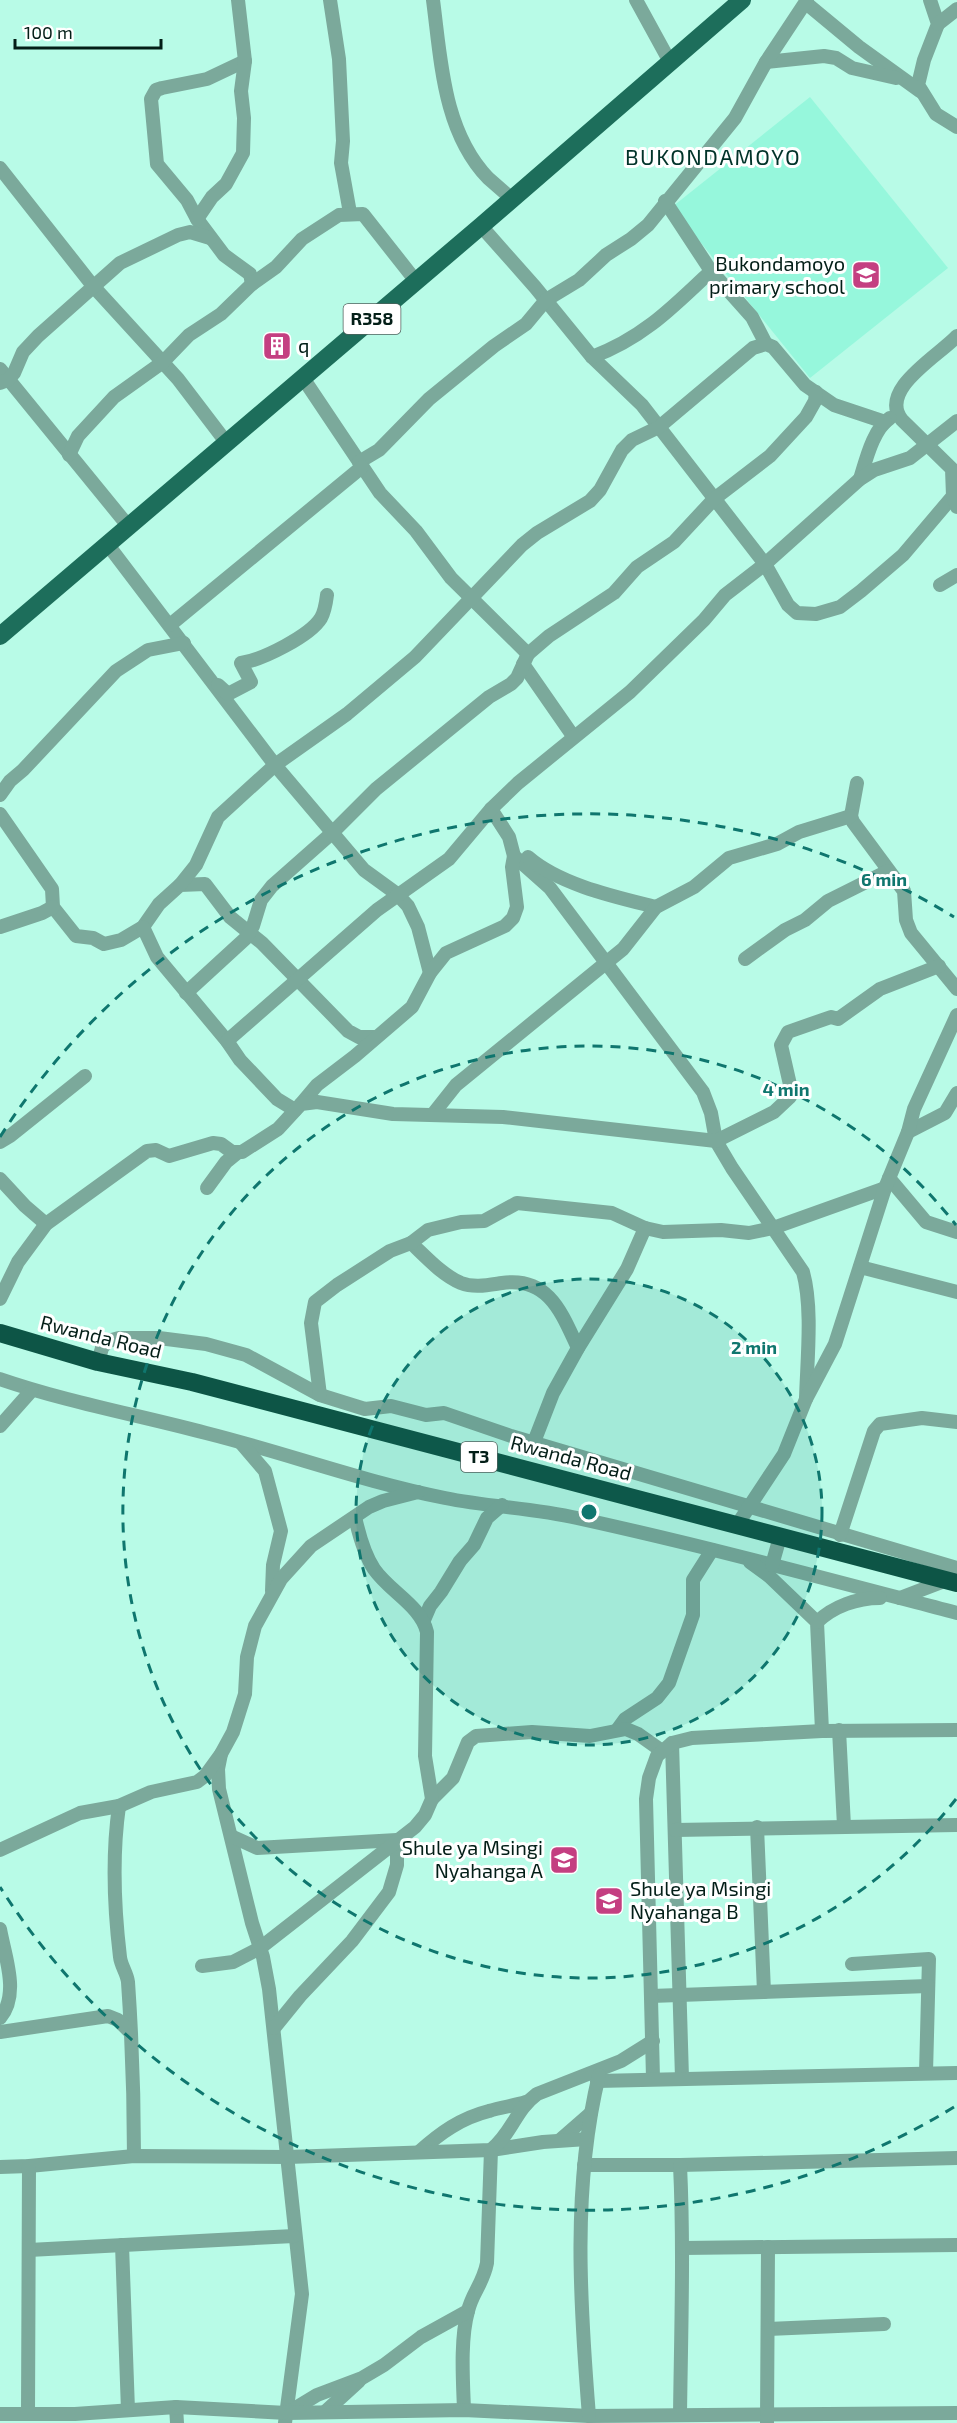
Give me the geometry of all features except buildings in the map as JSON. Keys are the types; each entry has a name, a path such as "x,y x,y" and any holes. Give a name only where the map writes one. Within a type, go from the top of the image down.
{"highway":[{"name":"Rwanda Road","path":"0,1333 98,1362 192,1382 780,1537 954,1577"}],"main road":[{"name":"R358","path":"0,636 742,0"}],"street":[{"path":"178,235 183,224 226,184 243,153 244,118 241,91 245,61 238,0"},
{"path":"330,0 339,59 343,141 341,163 350,213"},
{"path":"433,0 445,89 463,140 467,150 488,178 512,199"},
{"path":"636,0 670,62"},
{"path":"930,0 938,24"},
{"path":"170,625 379,450 429,399 494,345 526,324 546,300 579,280 606,255 648,225 665,201 735,118 766,62 806,2 859,47 920,91 936,114 957,127"},
{"path":"920,91 918,78 938,24 957,9"},
{"path":"766,62 824,56 836,58 852,68 904,80"},
{"path":"245,61 207,79 156,90 152,96 156,161 210,238 224,255 251,279"},
{"path":"0,168 93,286 163,362 226,442"},
{"path":"665,201 711,271 752,317 766,344 778,353 805,385 845,410 885,422"},
{"path":"69,455 78,436 114,397 163,362 189,335 221,314 251,279 276,267 302,239 339,215 359,213 365,216 415,280"},
{"path":"481,226 592,357 642,405 765,564 788,606 797,613 816,614 840,607 883,574 955,501 952,469 897,414 905,382 954,345"},
{"path":"129,527 2,377 14,373 26,347 93,286 130,257 178,235 190,232 210,238"},
{"path":"592,357 644,331 665,315 711,271"},
{"path":"0,814 52,889 53,907 76,936 93,938 104,944 121,940 143,927 159,904 180,885 196,865 218,817 275,765 347,714 415,657 537,533 590,501 600,490 622,450 632,440 659,427 753,348 766,344"},
{"path":"303,378 380,493 416,531 445,570 525,659 573,736"},
{"path":"186,993 240,944 249,932 261,900 272,886 332,833 376,789 489,697 511,684 525,659 549,636 614,593 637,567 680,536 714,499 784,442 806,417 815,401 816,392"},
{"path":"860,479 876,436 885,422 897,414"},
{"path":"227,1041 397,894 449,859 491,809 535,767 630,692 704,620 725,595 765,564 860,479 874,470 910,458 957,421"},
{"path":"108,545 275,765 364,870 397,894 413,914 430,973"},
{"path":"940,585 957,575"},
{"path":"211,680 228,694 251,682 241,663 261,659 313,628 322,616 327,595"},
{"path":"0,795 10,781 116,671 148,650 184,643"},
{"path":"857,783 851,816 904,891 906,920 911,933 957,990"},
{"path":"491,809 509,837 537,865 565,879 656,907"},
{"path":"433,1114 456,1085 628,943 656,907 694,887 729,858 777,844 799,832 851,816"},
{"path":"207,1188 226,1162 237,1153 246,1151 278,1130 317,1085 412,1007 430,973 453,948 505,926 513,918 517,907 512,867 514,856 509,837"},
{"path":"514,856 550,888 703,1092 711,1113 716,1141 803,1272 806,1284 806,1399"},
{"path":"745,959 782,932 805,920 828,901 888,871"},
{"path":"180,885 206,884 230,917 249,932 348,1031 359,1037 376,1037"},
{"path":"0,927 53,907"},
{"path":"143,927 156,957 227,1041 240,1060 272,1095 298,1107 317,1102 393,1114 502,1117 716,1141 774,1112 790,1097 782,1045 788,1032 831,1017 838,1019 880,989 939,966"},
{"path":"736,1525 784,1454 806,1399 835,1344 887,1183 908,1132 919,1095 957,1016"},
{"path":"0,1142 85,1076"},
{"path":"908,1132 953,1109 957,1093"},
{"path":"0,1299 18,1262 46,1224 147,1151 156,1150 169,1156 206,1144 218,1143 237,1153"},
{"path":"0,1179 25,1206 46,1224"},
{"path":"320,1395 311,1323 315,1302 390,1251 411,1244 432,1228 461,1222 484,1221 510,1206 523,1202 548,1208 612,1213 645,1228 674,1233 721,1230 749,1233 773,1228 887,1183"},
{"path":"887,1183 926,1222 957,1232"},
{"path":"534,1442 553,1393 627,1269 645,1228"},
{"path":"411,1244 444,1273 462,1284 479,1286 505,1282 519,1283 534,1287 547,1295 561,1311 578,1348"},
{"path":"860,1268 957,1292"},
{"path":"98,1362 102,1348 108,1341 119,1338 159,1338 206,1344 246,1355 320,1395 369,1410 391,1406 426,1415 444,1413 504,1434 749,1505 840,1535 954,1577"},
{"path":"0,1379 32,1390 420,1492 575,1518 746,1558 957,1613"},
{"path":"0,1426 32,1390"},
{"path":"840,1535 874,1431 880,1424 922,1418 957,1422"},
{"path":"240,1443 265,1471 280,1531 273,1566 272,1591"},
{"path":"0,1850 80,1814 119,1806 151,1792 197,1782 205,1776 233,1732 245,1694 247,1657 255,1626 272,1591 302,1554 355,1518 383,1501 420,1492"},
{"path":"424,1620 430,1606 474,1545 487,1518 502,1505"},
{"path":"355,1518 366,1555 374,1570 424,1620 428,1632 425,1756 432,1799"},
{"path":"772,1565 780,1537"},
{"path":"617,1730 625,1719 657,1698 669,1683 693,1615 693,1580 712,1550"},
{"path":"746,1558 769,1576 817,1622 822,1731"},
{"path":"817,1622 850,1602 865,1598 901,1598 954,1577"},
{"path":"202,1966 233,1962 260,1948 420,1821 432,1799 453,1778 468,1742 476,1736 532,1732 590,1736 617,1730 632,1731 667,1747"},
{"path":"839,1730 844,1826"},
{"path":"653,2078 646,1799 653,1762 667,1747 692,1738 839,1730 957,1730"},
{"path":"667,1747 675,1830 682,2078"},
{"path":"221,1754 218,1769 219,1789 260,1948 274,2028 288,2157 302,2303 286,2418"},
{"path":"119,1806 116,1828 115,1896 120,1960 127,1977 134,2097 134,2156"},
{"path":"675,1830 757,1827 957,1826"},
{"path":"757,1827 764,1992"},
{"path":"231,1836 257,1848 397,1840"},
{"path":"274,2028 294,2002 352,1941 389,1893 398,1865 397,1840"},
{"path":"0,1929 10,1981 9,2004 0,2018"},
{"path":"852,1964 929,1959 926,2073"},
{"path":"651,1996 928,1986"},
{"path":"0,2032 108,2016 118,2020 130,2032"},
{"path":"419,2152 439,2134 463,2120 491,2110 526,2102 537,2094 599,2076 653,2042"},
{"path":"599,2076 682,2078 957,2073"},
{"path":"589,2416 581,2315 584,2165 599,2076"},
{"path":"464,2410 463,2366 468,2311 484,2278 487,2263 491,2150 507,2136 526,2102"},
{"path":"560,2140 591,2113"},
{"path":"0,2167 134,2156 288,2157 491,2150 560,2140 587,2139"},
{"path":"584,2165 680,2165 957,2158"},
{"path":"680,2165 683,2248 680,2302 680,2415"},
{"path":"28,2413 29,2166"},
{"path":"29,2250 294,2235"},
{"path":"122,2245 128,2410"},
{"path":"683,2248 957,2245"},
{"path":"767,2419 768,2247"},
{"path":"325,2412 363,2378 422,2337 468,2311"},
{"path":"768,2329 884,2324"},
{"path":"286,2418 317,2395 363,2378"},
{"path":"176,2407 177,2423"},
{"path":"3,2417 28,2413 75,2414 176,2407 286,2418 325,2412 434,2417 464,2410 589,2416 680,2415 767,2419 957,2413"}],"shaded area":[{"name":"Bukondamoyo primary school","path":"810,97 948,268 810,378 672,207"}],"place":[{"name":"Bukondamoyo primary school","path":"866,275"},
{"name":"q","path":"277,346"},
{"name":"Shule ya Msingi Nyahanga A","path":"564,1860"},
{"name":"Shule ya Msingi Nyahanga B","path":"609,1901"}],"district":[{"name":"BUKONDAMOYO","path":"713,157"}]}
